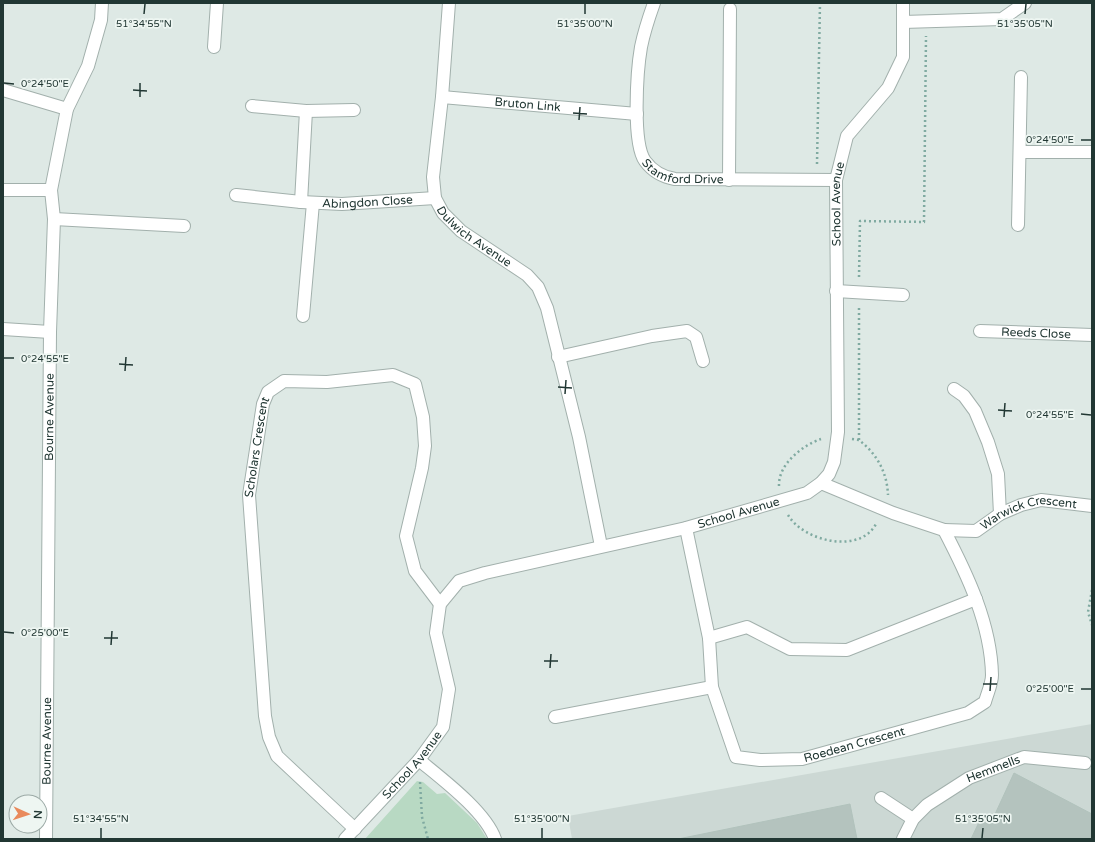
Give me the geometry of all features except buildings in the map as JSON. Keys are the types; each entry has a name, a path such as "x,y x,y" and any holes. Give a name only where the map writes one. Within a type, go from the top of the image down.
{"street":[{"name":"Bourne Avenue","path":"46,839 50,332 54,219 51,190 67,109 88,66 101,20 102,3"},
{"path":"214,47 217,3"},
{"name":"Dulwich Avenue","path":"449,3 442,97 433,177 435,198 442,213 461,231 527,275 538,288 547,308 579,437 601,546"},
{"name":"Stamford Drive","path":"654,3 641,48 636,114 640,149 644,161 663,177 687,180 836,180"},
{"name":"School Avenue","path":"345,839 419,760 443,727 449,689 436,633 440,604 459,581 485,573 686,528 780,501 807,492 821,483 829,474 834,462 837,438 836,180 847,136 888,88 903,56 903,3"},
{"path":"903,22 1002,19 1025,3"},
{"path":"729,180 730,10"},
{"path":"1018,226 1021,77"},
{"path":"3,90 67,109"},
{"name":"Bruton Link","path":"442,97 636,114"},
{"path":"252,106 306,111 354,110"},
{"path":"301,202 306,111"},
{"path":"1020,152 1092,152"},
{"path":"3,190 51,190"},
{"name":"Abingdon Close","path":"236,195 301,202 342,204 435,198"},
{"path":"303,316 313,202"},
{"path":"54,219 184,226"},
{"path":"836,291 903,294"},
{"path":"3,329 50,332"},
{"path":"558,357 652,336 687,331 696,337 703,360"},
{"name":"Reeds Close","path":"980,331 1092,335"},
{"name":"Scholars Crescent","path":"355,829 277,756 269,737 266,716 250,495 263,404 268,392 284,381 327,382 394,375 416,384 423,417 425,446 422,468 406,536 415,571 440,604"},
{"path":"954,389 964,396 975,411 988,442 998,474 1000,514"},
{"path":"821,483 883,509 944,530"},
{"name":"Warwick Crescent","path":"944,530 976,531 1000,514 1021,505 1040,500 1092,506"},
{"name":"Roedean Crescent","path":"686,528 709,638 712,687 736,757 760,760 802,760 968,713 985,702 992,677 988,639 976,599 944,530"},
{"path":"709,638 747,626 790,649 847,650 976,599"},
{"path":"555,717 712,687"},
{"name":"Hemmells","path":"904,839 913,819 928,805 969,778 1024,757 1085,763"},
{"path":"419,760 442,778 483,818 495,839"},
{"path":"882,798 913,819"}],"path":[{"path":"817,180 820,3"},
{"path":"837,438 826,437 816,441 802,447 792,456 779,483 780,501 791,519 807,533 822,540 847,541 862,536 874,527 888,495 887,481 881,464 873,453 859,440 860,221 924,222 926,21"},
{"path":"1092,590 1088,612 1092,625"},
{"path":"420,781 422,817 428,839"}],"shaded area":[{"path":"1092,724 1092,839 572,839 568,816"}],"green space":[{"path":"417,781 423,782 437,794 445,793 477,823 487,839 365,839"}]}
